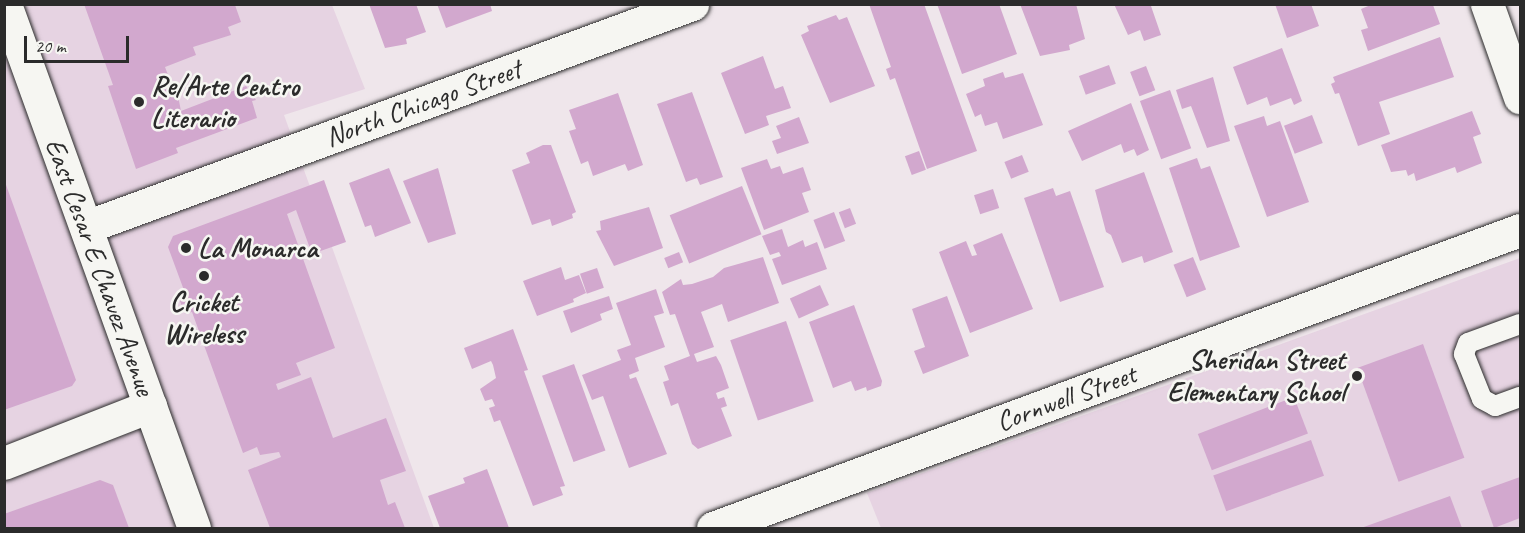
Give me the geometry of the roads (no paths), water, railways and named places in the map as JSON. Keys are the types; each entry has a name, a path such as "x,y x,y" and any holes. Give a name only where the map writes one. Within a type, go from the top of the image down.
{"street":[{"name":"East Cesar E Chavez Avenue","path":"5,4 194,528"},
{"name":"North Chicago Street","path":"86,227 692,4"},
{"path":"1487,4 1521,97"},
{"name":"Cornwell Street","path":"713,528 1521,230"},
{"path":"4,463 150,406"}],"lane":[{"path":"1521,324 1468,343 1464,354 1482,399 1495,406 1521,397"}],"place":[{"name":"Re/Arte Centro Literario","path":"139,102"},
{"name":"La Monarca","path":"186,248"},
{"name":"Cricket Wireless","path":"204,276"},
{"name":"Sheridan Street Elementary School","path":"1357,376"}]}
